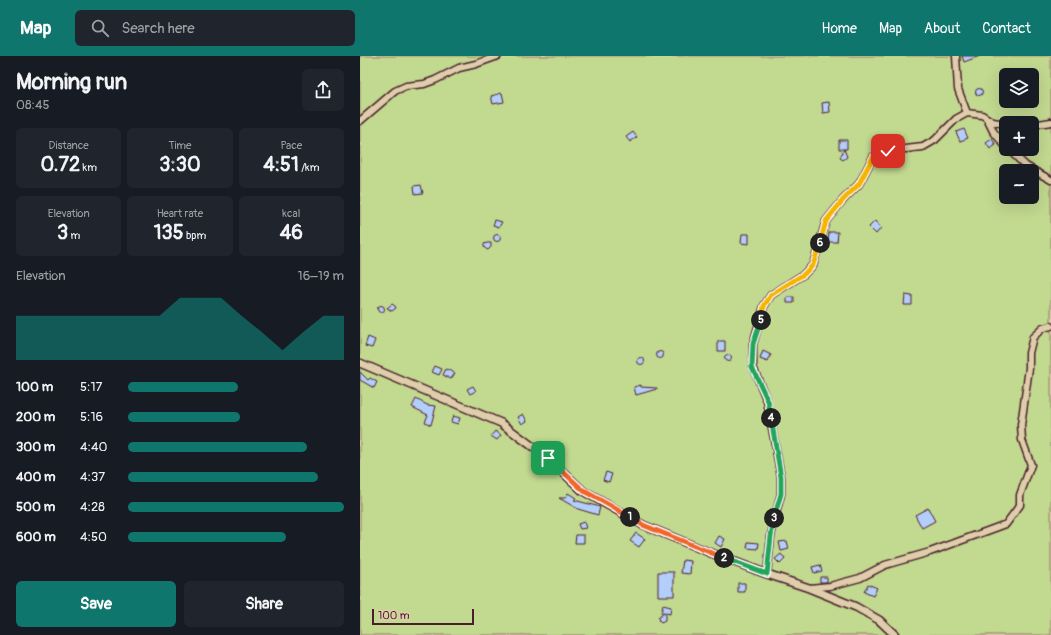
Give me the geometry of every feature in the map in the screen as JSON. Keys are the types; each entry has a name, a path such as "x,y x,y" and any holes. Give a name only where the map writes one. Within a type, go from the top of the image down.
{"street":[{"path":"360,121 395,91 406,86 424,84 459,68 498,56"},
{"path":"956,56 958,88 967,113"},
{"path":"767,574 771,536 781,494 781,477 768,401 752,367 753,344 764,306 771,295 804,274 813,265 826,221 843,200 859,184 873,157 888,151 923,147 935,140 956,119 967,113 982,116 993,122 999,123"},
{"path":"987,119 993,132 999,139"},
{"path":"1039,124 1051,122"},
{"path":"1015,156 1026,166 1051,180"},
{"path":"809,588 830,586 860,578 885,565 942,548 1006,524 1020,505 1020,495 1032,465 1022,440 1021,425 1029,368 1029,353 1033,337 1043,328 1051,326"},
{"path":"360,363 501,423 548,458 584,491 643,525 711,553 809,588 856,607 879,620 895,635"}],"green space":[{"path":"360,56 1051,56 1051,635 360,635"}],"building":[{"path":"962,56 980,56 964,62"},
{"path":"979,89 982,92 979,95 976,92"},
{"path":"502,93 504,102 493,104 491,96"},
{"path":"829,102 830,112 823,113 822,103"},
{"path":"964,129 968,138 960,141 956,132"},
{"path":"633,132 637,137 630,142 626,137"},
{"path":"992,139 996,145 990,149 986,143"},
{"path":"839,140 847,140 847,149 839,149"},
{"path":"844,149 847,157 843,160 840,158"},
{"path":"421,185 423,193 415,194 414,186"},
{"path":"495,220 502,222 499,227 493,225"},
{"path":"875,221 881,228 876,234 869,227"},
{"path":"829,232 838,232 837,242 828,242"},
{"path":"497,234 501,238 497,242 493,238"},
{"path":"742,234 749,234 749,244 741,243"},
{"path":"491,243 491,247 488,250 484,247 484,244"},
{"path":"905,295 912,296 912,305 904,305"},
{"path":"787,297 794,297 794,303 787,303"},
{"path":"392,304 396,308 392,311 387,308"},
{"path":"381,305 385,309 381,313 377,309"},
{"path":"368,337 375,340 372,348 365,346"},
{"path":"718,341 725,341 725,351 718,351"},
{"path":"763,351 771,355 768,362 760,359"},
{"path":"660,352 663,355 660,358 657,355"},
{"path":"728,354 732,358 728,362 724,358"},
{"path":"641,358 644,361 641,364 638,361"},
{"path":"435,366 442,369 439,375 432,372"},
{"path":"446,369 455,373 451,379 443,375"},
{"path":"360,372 368,380 370,378 377,382 374,388 360,380"},
{"path":"641,385 641,387 657,389 636,395 634,387"},
{"path":"473,386 476,391 470,394 467,389"},
{"path":"416,399 427,405 436,406 431,425 425,422 428,415 412,407"},
{"path":"523,414 527,421 522,424 518,417"},
{"path":"453,416 460,418 458,424 451,422"},
{"path":"495,431 501,435 497,440 491,436"},
{"path":"606,472 612,474 609,482 603,480"},
{"path":"568,493 576,498 574,500 600,507 598,515 578,509 559,498 565,498"},
{"path":"928,508 935,521 922,528 915,515"},
{"path":"584,522 586,528 580,529 578,524"},
{"path":"636,533 645,539 639,547 630,541"},
{"path":"576,535 584,535 584,543 575,543"},
{"path":"719,536 725,539 721,547 715,543"},
{"path":"787,541 789,549 781,551 779,542"},
{"path":"748,542 759,543 758,549 747,548"},
{"path":"781,554 785,559 780,564 775,559"},
{"path":"683,560 691,561 690,574 681,573"},
{"path":"820,565 822,571 814,573 812,567"},
{"path":"658,572 674,572 674,596 658,596"},
{"path":"820,577 827,577 827,582 820,582"},
{"path":"738,583 745,583 745,592 738,592"},
{"path":"868,584 877,588 873,596 864,592"},
{"path":"663,605 671,607 670,614 665,613 665,621 661,623 658,618 664,613 661,613"}],"route":[{"path":"548,458 584,491 643,525 767,574 770,557 771,536 781,494 781,477 768,401 752,367 753,344 764,306 771,295 804,274 813,265 826,221 832,211 859,184 873,157 888,151"}]}
